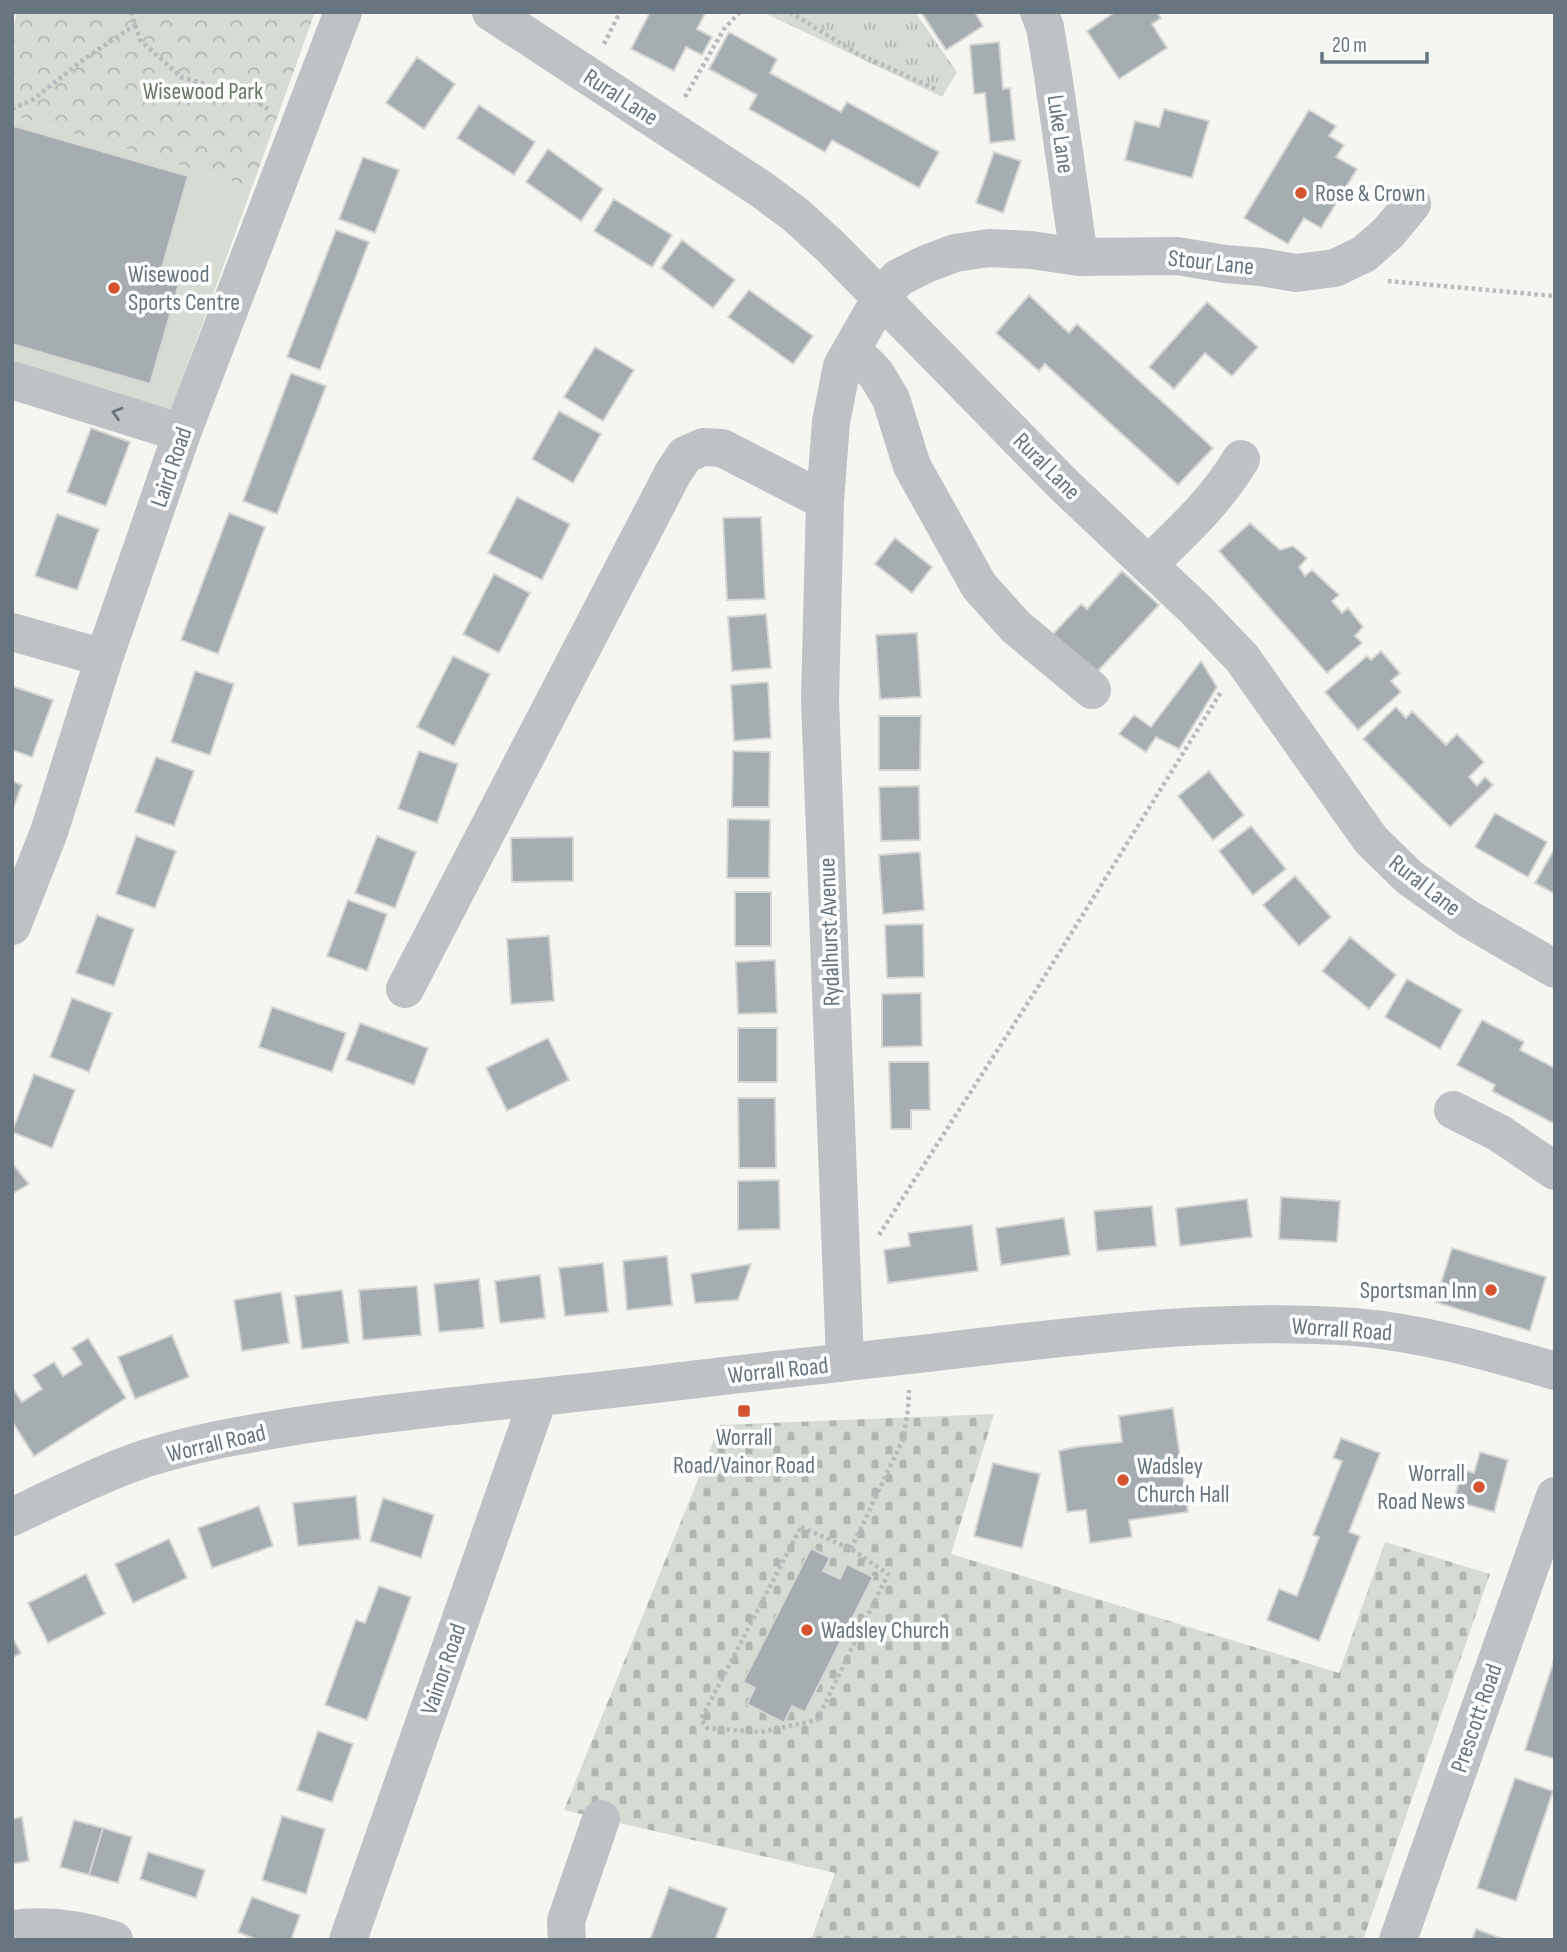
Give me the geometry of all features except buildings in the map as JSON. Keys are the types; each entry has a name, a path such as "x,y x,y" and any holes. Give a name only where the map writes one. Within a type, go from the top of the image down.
{"street":[{"name":"Laird Road","path":"12,926 49,832 104,658 182,433 342,12"},
{"name":"Rural Lane","path":"491,12 719,160 796,215 831,247 1061,482 1149,564 1242,658 1371,840 1390,859 1410,878 1467,918 1555,969"},
{"name":"Luke Lane","path":"1039,12 1045,27 1053,75 1079,257"},
{"name":"Stour Lane","path":"881,298 898,278 926,264 955,253 989,248 1031,250 1079,257 1177,256 1296,273 1335,268 1364,254 1388,233 1412,204"},
{"name":"Rydalhurst Avenue","path":"845,1362 820,700 825,501 831,422 842,366 881,298"},
{"path":"852,349 876,374 891,399 912,466 979,586 1016,626 1092,690"},
{"path":"12,380 182,433"},
{"path":"405,989 673,473 685,455 703,447 722,449 825,501"},
{"path":"1149,564 1204,511 1241,459"},
{"path":"12,632 104,658"},
{"path":"1453,1111 1499,1133 1555,1171"},
{"name":"Worrall Road","path":"12,1517 130,1464 197,1445 265,1431 351,1418 1140,1329 1279,1325 1356,1327 1426,1337 1555,1371"},
{"name":"Vainor Road","path":"348,1940 538,1398"},
{"name":"Prescott Road","path":"1398,1940 1555,1496"},
{"path":"567,1940 566,1920 601,1819"},
{"path":"12,1929 30,1926 61,1927 114,1940"}],"path":[{"path":"131,12 140,40 181,77 247,96 298,129"},
{"path":"667,128 724,29 740,12"},
{"path":"790,12 856,53 939,90"},
{"path":"12,109 34,99 84,59 135,25"},
{"path":"1378,280 1555,296"},
{"path":"877,1237 1038,987 1242,658"},
{"path":"851,1549 902,1439 908,1410 910,1356"},
{"path":"801,1527 851,1549 888,1574 817,1720 761,1732 707,1728 701,1719 801,1527"}],"green space":[{"name":"Wisewood Park","path":"17,12 315,12 252,187 12,115 12,34"},
{"path":"762,12 915,12 957,72 942,97"},
{"name":"Wisewood Sports Centre","path":"12,115 252,187 162,435 12,390"},
{"path":"994,1414 951,1554 1339,1673 1385,1542 1490,1574 1363,1940 811,1940 835,1873 564,1810 720,1425"}],"place":[{"name":"Rose & Crown","path":"1301,193"},
{"name":"Wisewood Sports Centre","path":"114,288"},
{"name":"Sportsman Inn","path":"1491,1290"},
{"name":"Worrall Road/Vainor Road","path":"744,1411"},
{"name":"Wadsley Church Hall","path":"1123,1480"},
{"name":"Worrall Road News","path":"1479,1487"},
{"name":"Wadsley Church","path":"807,1630"}]}
